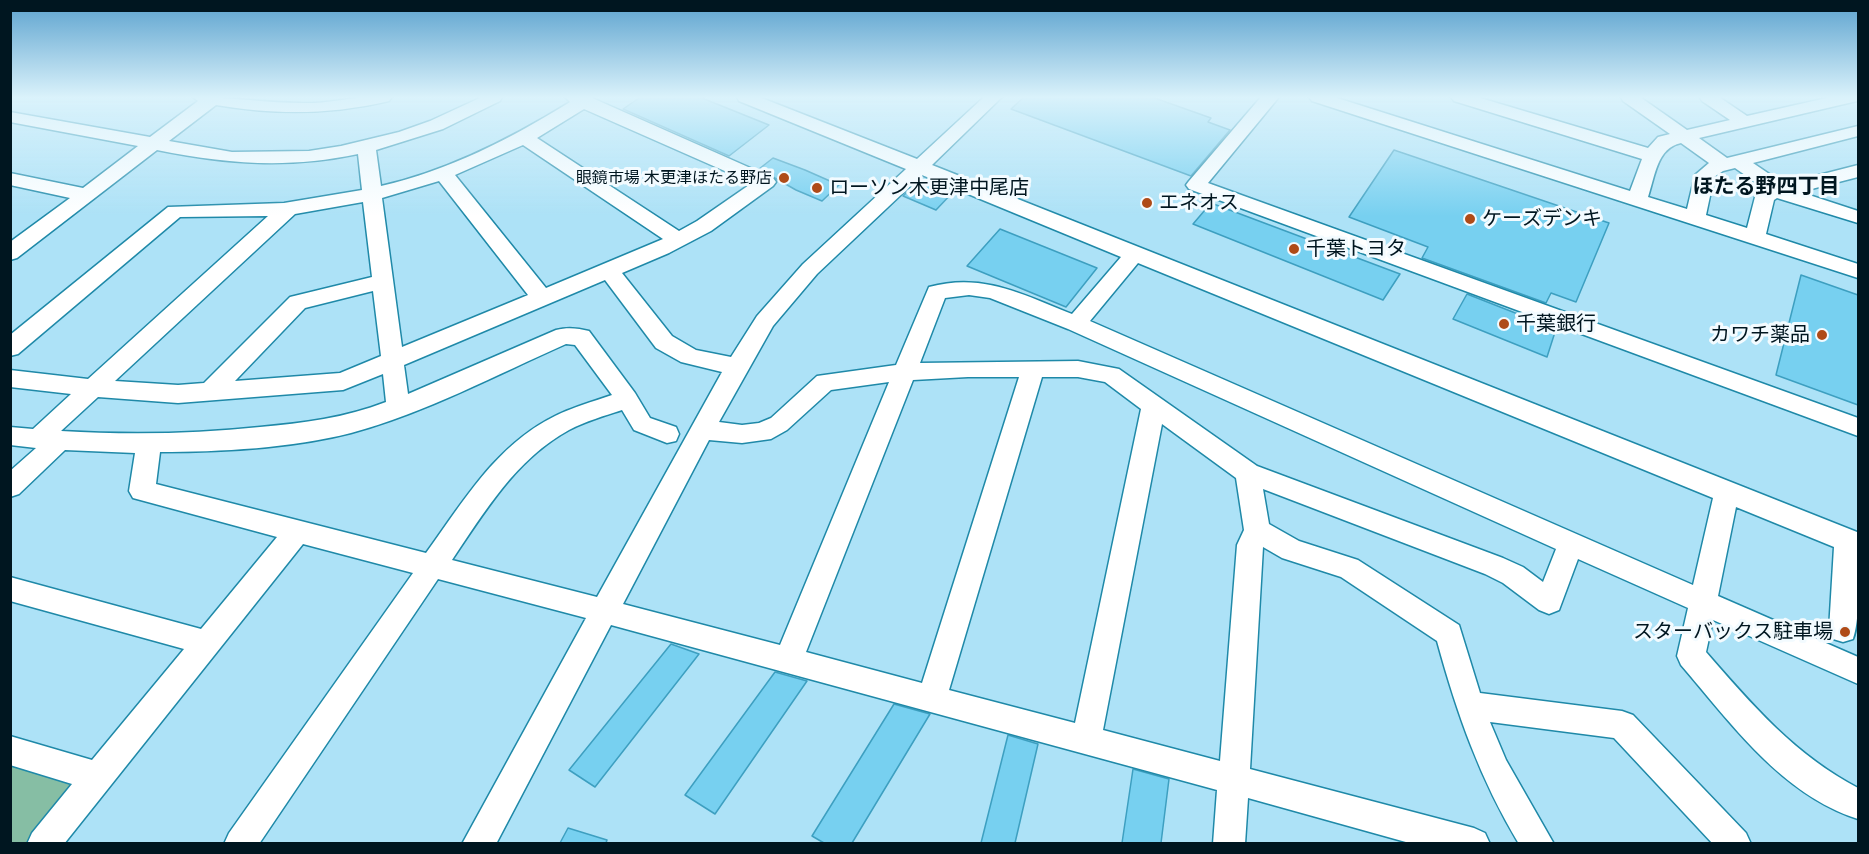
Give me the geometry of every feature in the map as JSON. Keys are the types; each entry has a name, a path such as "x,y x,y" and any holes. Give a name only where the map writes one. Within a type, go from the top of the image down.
{"street":[{"path":"115,137 211,155 244,158 301,156 366,146 397,137"},
{"path":"10,253 161,137"},
{"path":"10,348 176,211 287,210 372,194 444,174 529,137"},
{"path":"10,378 92,388 178,394 343,381 610,271 678,240 704,226 766,182 664,137"},
{"path":"856,137 925,162 1855,537"},
{"path":"870,137 1136,254 1727,492 1855,537"},
{"path":"478,843 737,366 765,321 810,269 951,137"},
{"path":"1236,137 1196,185 1858,427"},
{"path":"1443,137 1858,271"},
{"path":"1601,137 1653,156"},
{"path":"1637,200 1658,146 1665,141 1679,137"},
{"path":"1684,137 1779,191 1858,218"},
{"path":"1695,219 1705,175 1730,163 1831,137"},
{"path":"526,139 678,240"},
{"path":"366,146 398,406"},
{"path":"1755,238 1766,197 1779,191 1858,171"},
{"path":"444,174 543,298"},
{"path":"12,181 86,195"},
{"path":"10,487 92,388 287,210"},
{"path":"1076,324 1136,254"},
{"path":"610,271 672,350 684,355 737,366"},
{"path":"212,391 298,302 382,282"},
{"path":"788,661 937,292 969,288 993,291 1076,324 1858,671"},
{"path":"10,436 48,440 149,444 204,443 332,428 362,420 564,336 574,335 582,337 627,399 642,424 667,434"},
{"path":"932,699 1033,368"},
{"path":"703,430 742,434 762,432 779,424 825,382 905,372 1078,369 1111,375 1248,473 1494,566 1513,575 1550,602 1571,543"},
{"path":"240,843 490,483 529,444 568,420 627,399"},
{"path":"1086,740 1154,405"},
{"path":"149,444 142,491 1235,779 1405,834 1474,843"},
{"path":"1229,843 1250,545 1257,530 1248,473"},
{"path":"1727,492 1701,601 1691,656 1764,738 1790,763 1858,804"},
{"path":"1257,530 1291,550 1349,568 1449,633 1469,705 1491,760 1518,812 1538,843"},
{"path":"44,843 296,533"},
{"path":"1844,630 1855,537"},
{"path":"10,589 206,643"},
{"path":"1469,705 1622,725 1735,843"},
{"path":"10,750 97,777"}],"green space":[{"path":"10,750 97,777 43,843 11,843"}],"building":[{"path":"686,137 754,137 729,156"},
{"path":"1086,137 1224,137 1191,176"},
{"path":"1394,150 1609,223 1576,302 1551,293 1546,303 1422,258 1428,247 1349,217"},
{"path":"773,158 839,185 822,201 796,190 759,169"},
{"path":"931,181 954,191 936,210 903,196 915,184"},
{"name":"千葉トヨタ","path":"1211,203 1400,274 1383,300 1193,224"},
{"path":"1000,229 1097,268 1066,307 967,266"},
{"name":"カワチ薬品","path":"1801,275 1858,295 1858,405 1776,375"},
{"name":"千葉銀行","path":"1467,294 1556,329 1547,357 1453,319"},
{"path":"671,644 699,654 595,787 569,770"},
{"path":"775,672 807,681 715,814 685,795"},
{"path":"894,704 930,714 852,843 824,843 812,836"},
{"path":"1008,735 1038,744 1015,843 981,843"},
{"path":"1133,769 1169,779 1161,843 1122,843"},
{"path":"568,828 607,840 606,843 560,843"}],"place":[{"name":"眼鏡市場 木更津ほたる野店","path":"784,178"},
{"name":"ローソン木更津中尾店","path":"817,188"},
{"name":"エネオス","path":"1147,203"},
{"name":"ケーズデンキ","path":"1470,219"},
{"name":"千葉トヨタ","path":"1294,249"},
{"name":"千葉銀行","path":"1504,324"},
{"name":"カワチ薬品","path":"1822,335"},
{"name":"スターバックス駐車場","path":"1845,632"}],"district":[{"name":"ほたる野四丁目","path":"1766,187"}]}
